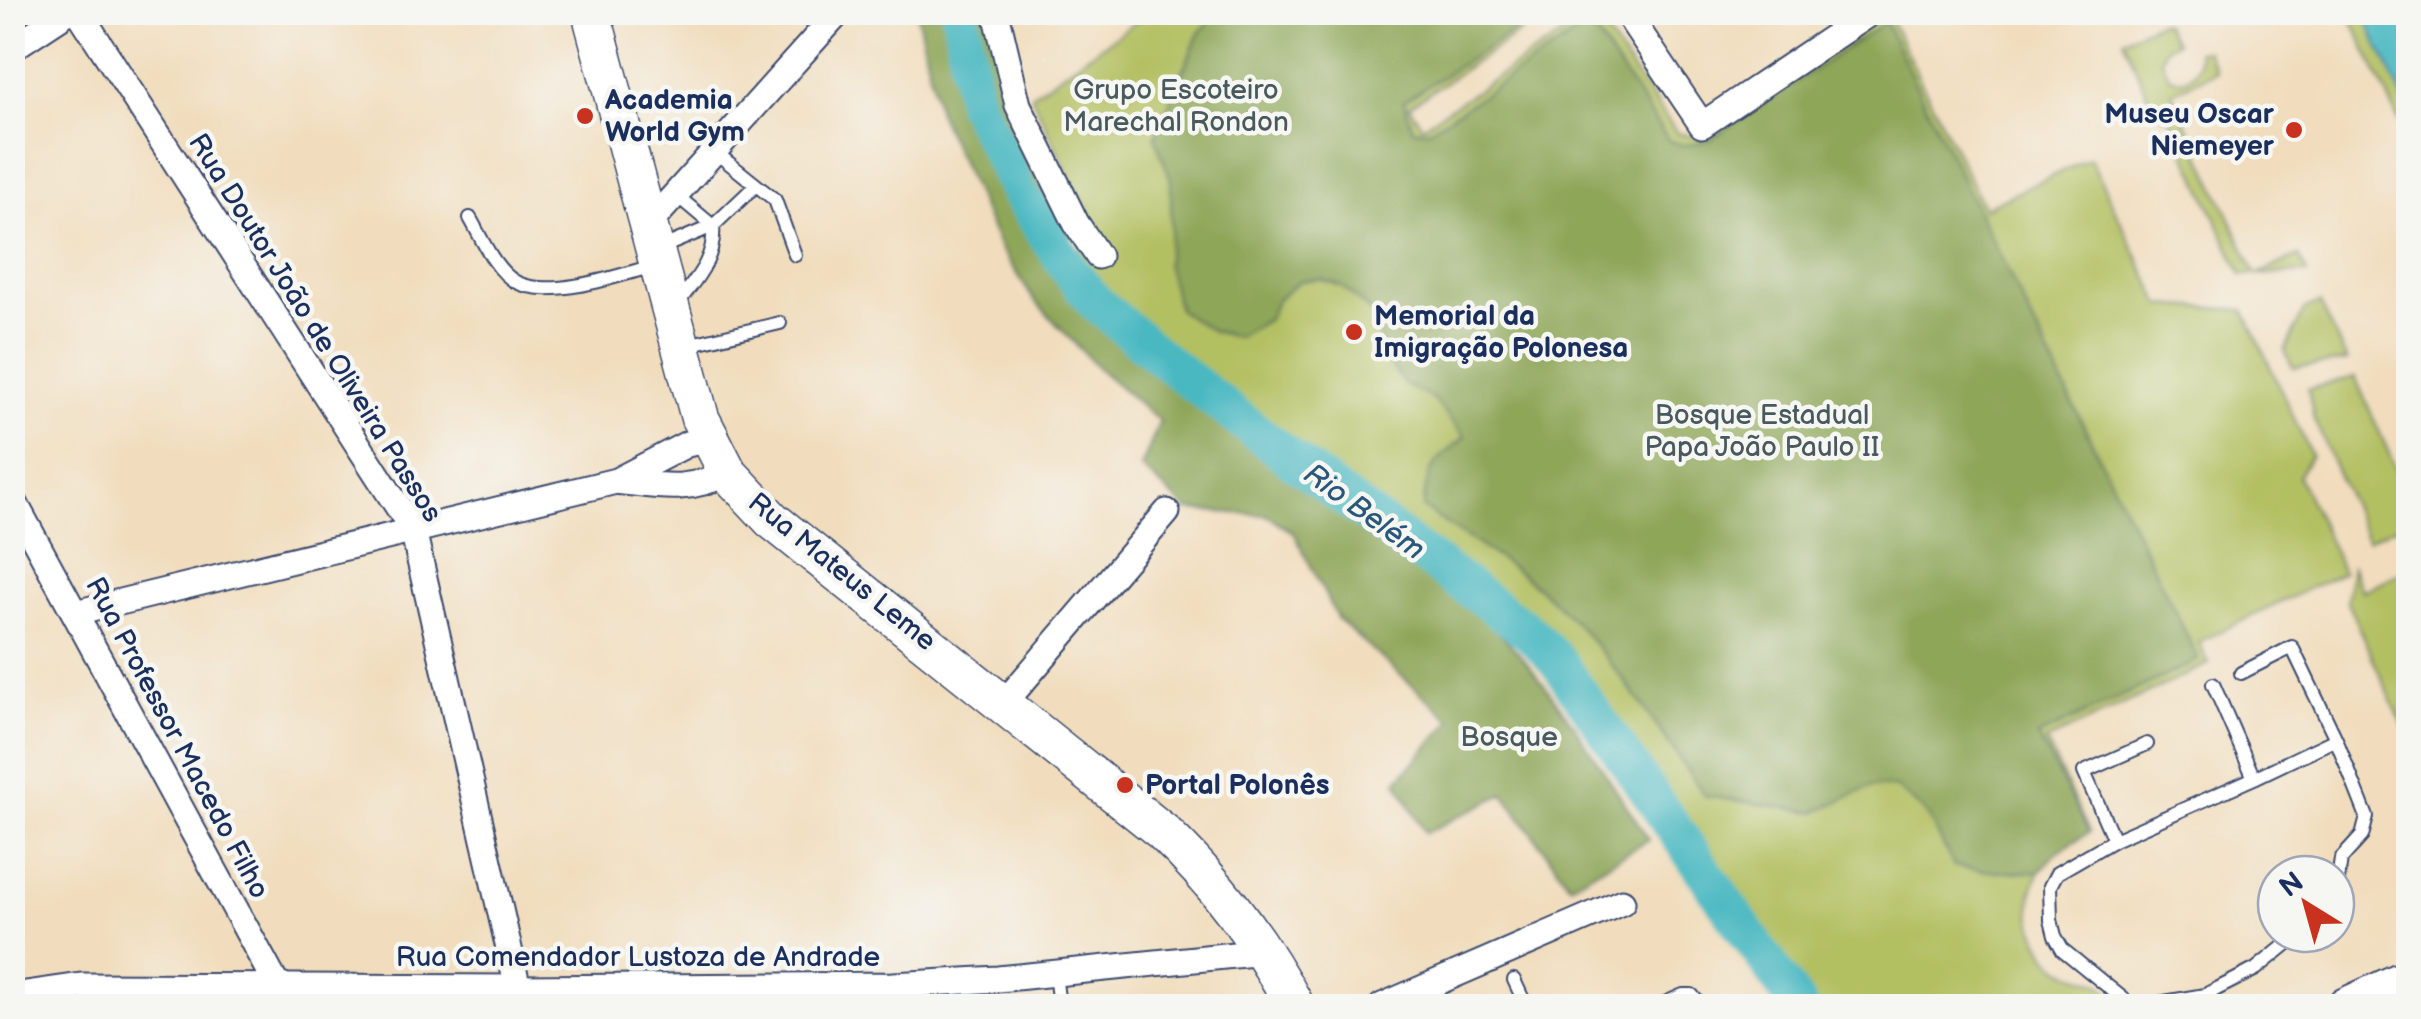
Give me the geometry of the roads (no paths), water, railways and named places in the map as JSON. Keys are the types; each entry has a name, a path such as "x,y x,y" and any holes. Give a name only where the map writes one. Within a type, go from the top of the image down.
{"main road":[{"name":"Rua Mateus Leme","path":"590,12 708,439 728,474 772,520 1132,804 1194,860 1264,952 1295,1006"},
{"path":"2345,1006 2408,977"}],"street":[{"path":"12,48 67,12"},
{"name":"Rua Doutor João de Oliveira Passos","path":"80,12 414,530 518,988"},
{"path":"654,247 676,194 839,12"},
{"path":"996,12 1018,105 1076,223 1098,256"},
{"path":"1626,12 1702,125 1871,12"},
{"path":"75,613 616,481 687,444 708,439"},
{"path":"616,481 693,487 728,474"},
{"name":"Rua Professor Macedo Filho","path":"12,498 283,997"},
{"path":"1005,702 1167,512"},
{"path":"1382,1006 1622,902"},
{"name":"Rua Comendador Lustoza de Andrade","path":"12,996 80,986 283,997 518,988 829,996 1264,952"}],"lane":[{"path":"714,151 775,200 796,255"},
{"path":"470,218 495,260 514,281 537,288 581,285 654,247 713,226 755,186"},
{"path":"676,194 713,226"},
{"path":"713,226 712,254 676,329 780,323"},
{"path":"2241,673 2292,648 2336,739 2367,817 2362,836 2345,854"},
{"path":"2214,684 2254,778"},
{"path":"2132,1006 2063,950 2054,936 2050,886 2058,873 2114,840 2336,739"},
{"path":"2114,840 2084,772 2147,744"},
{"path":"2140,1006 2205,995 2256,969 2274,954"},
{"path":"1056,974 1058,1006"},
{"path":"1514,980 1526,1006"},
{"path":"1658,1006 1692,996 1702,1006"}],"water":[{"path":"2363,13 2408,13 2408,109"}],"waterway":[{"name":"Rio Belém","path":"960,12 975,103 1018,191 1094,301 1291,459 1528,631 1557,661 1798,1006"}],"place":[{"name":"Academia World Gym","path":"585,116"},
{"name":"Museu Oscar Niemeyer","path":"2294,130"},
{"name":"Memorial da Imigração Polonesa","path":"1354,332"},
{"name":"Portal Polonês","path":"1125,785"}],"park label":[{"name":"Grupo Escoteiro Marechal Rondon","path":"1176,106"},
{"name":"Bosque Estadual Papa João Paulo II","path":"1762,431"},
{"name":"Bosque","path":"1509,737"}]}
